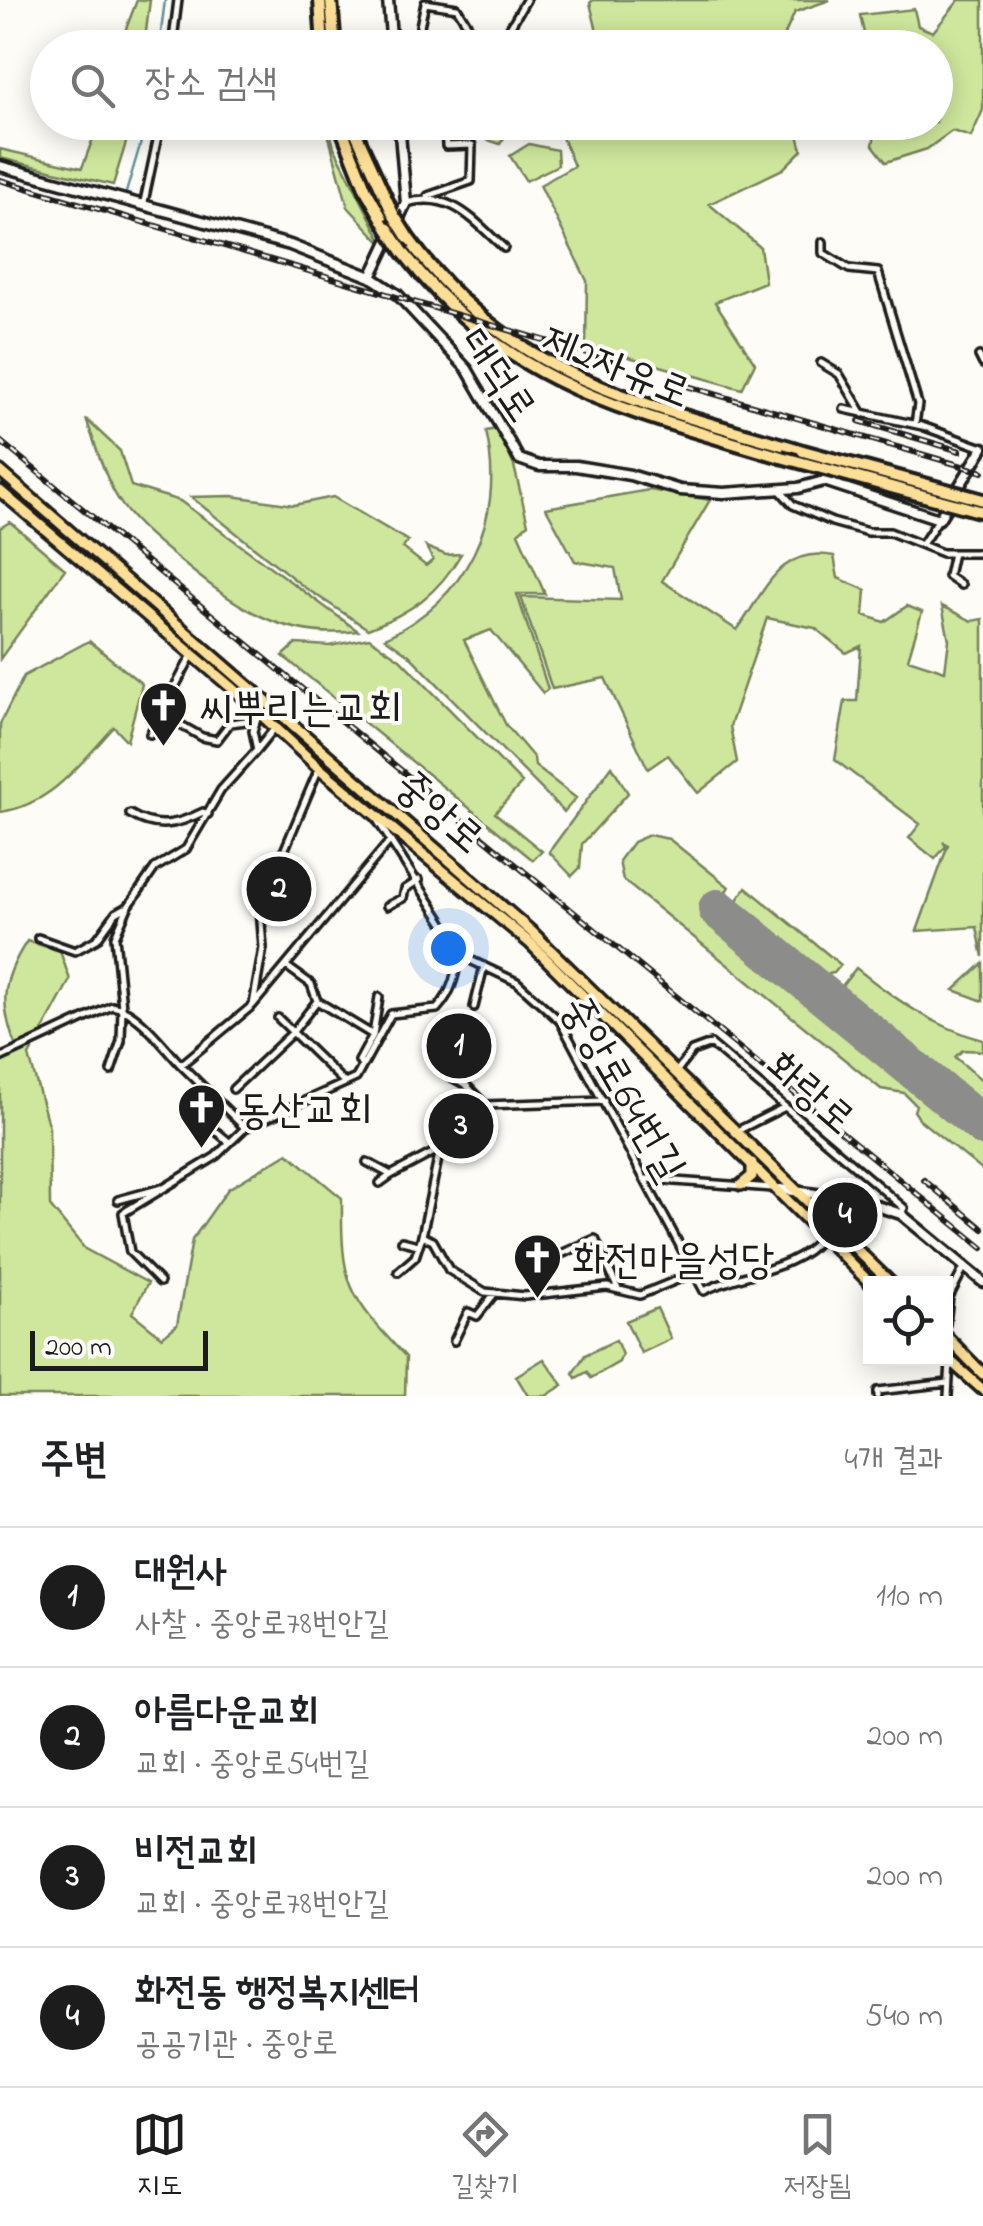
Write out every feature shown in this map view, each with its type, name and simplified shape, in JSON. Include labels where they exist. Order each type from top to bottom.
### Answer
[{"type":"highway","points":[[320,0],[322,30]]},
{"type":"highway","points":[[331,0],[334,30]]},
{"type":"highway","name":"제2자유로","points":[[346,140],[366,190],[388,229],[427,282],[478,330],[552,380],[610,406],[983,512]]},
{"type":"highway","name":"제2자유로","points":[[360,140],[408,238],[478,316],[550,366],[617,395],[983,500]]},
{"type":"main road","name":"중앙로","points":[[0,471],[533,933],[884,1276]]},
{"type":"main road","name":"중앙로","points":[[0,491],[5,500],[192,655],[256,717],[530,943],[864,1276]]},
{"type":"main road","points":[[741,1185],[753,1174],[751,1161]]},
{"type":"main road","points":[[823,1216],[821,1205],[826,1196]]},
{"type":"main road","points":[[953,1343],[983,1374]]},
{"type":"main road","points":[[953,1363],[983,1390]]},
{"type":"street","points":[[174,30],[178,0]]},
{"type":"street","points":[[388,0],[390,30]]},
{"type":"street","points":[[508,30],[526,0]]},
{"type":"street","points":[[422,30],[425,2],[457,8],[471,30]]},
{"type":"street","points":[[142,201],[157,140]]},
{"type":"street","points":[[371,277],[406,203],[401,140]]},
{"type":"street","points":[[406,203],[471,181],[472,144],[446,146],[446,140]]},
{"type":"street","name":"대덕로","points":[[0,166],[142,201],[172,216],[290,245],[371,277],[398,295],[467,369],[519,459],[539,466],[576,466],[630,475],[680,490],[779,489],[824,481],[940,519]]},
{"type":"street","points":[[428,196],[456,204],[504,248]]},
{"type":"street","points":[[823,242],[824,252],[849,269],[878,272],[918,404],[915,424]]},
{"type":"street","points":[[980,356],[983,364]]},
{"type":"street","points":[[822,363],[839,374],[863,414]]},
{"type":"street","points":[[844,409],[915,424],[983,448],[924,542]]},
{"type":"street","points":[[779,489],[793,505],[832,522],[924,542],[942,553],[983,552]]},
{"type":"street","points":[[953,553],[948,576],[961,585]]},
{"type":"street","points":[[150,734],[192,655]]},
{"type":"street","points":[[163,715],[202,737],[216,740],[230,724],[256,717],[257,750]]},
{"type":"street","points":[[111,1071],[121,1041],[115,937],[128,907],[156,868],[186,850],[221,790],[274,728]]},
{"type":"street","points":[[253,1005],[263,948],[260,908],[318,768]]},
{"type":"street","points":[[130,814],[147,824],[175,824],[203,812],[208,814]]},
{"type":"street","name":"중앙로64번길","points":[[374,813],[466,958],[517,982],[560,1022],[704,1291],[764,1273],[807,1252],[822,1236]]},
{"type":"street","points":[[181,1065],[253,1005],[390,841]]},
{"type":"street","points":[[387,906],[402,898],[405,889],[419,880]]},
{"type":"street","points":[[38,938],[76,951],[98,939],[116,913],[128,907]]},
{"type":"street","points":[[160,1282],[130,1252],[123,1214],[215,1157],[245,1128],[356,1078],[396,1010],[436,1009],[444,1001],[457,974],[459,948]]},
{"type":"street","points":[[286,966],[311,984],[317,1001],[373,1035]]},
{"type":"street","points":[[474,1008],[484,966]]},
{"type":"street","points":[[362,1068],[358,1060],[373,1035],[379,997]]},
{"type":"street","points":[[233,1089],[292,1033],[317,1001]]},
{"type":"street","points":[[0,1058],[112,1006],[122,1007],[245,1128]]},
{"type":"street","points":[[278,1018],[344,1082]]},
{"type":"street","name":"화랑로","points":[[676,1072],[692,1052],[711,1044],[904,1208],[902,1214]]},
{"type":"street","points":[[443,1072],[466,1085],[485,1105]]},
{"type":"street","points":[[380,1183],[440,1149],[485,1105],[604,1101]]},
{"type":"street","points":[[737,1132],[785,1106]]},
{"type":"street","points":[[435,1120],[470,1122]]},
{"type":"street","points":[[218,1132],[229,1142]]},
{"type":"street","points":[[398,1272],[415,1256],[422,1236],[440,1149]]},
{"type":"street","points":[[367,1162],[390,1175]]},
{"type":"street","points":[[646,1180],[780,1189]]},
{"type":"street","points":[[118,1200],[165,1188]]},
{"type":"street","name":"화랑로","points":[[780,1189],[876,1204],[902,1214],[983,1282]]},
{"type":"street","points":[[422,1236],[433,1241],[449,1270],[465,1284],[495,1294],[525,1296],[544,1291],[552,1294],[618,1289],[643,1294],[694,1274]]},
{"type":"street","points":[[550,1259],[595,1239],[618,1289]]},
{"type":"street","points":[[402,1242],[418,1246]]},
{"type":"street","points":[[953,1286],[964,1266]]},
{"type":"street","points":[[454,1341],[468,1312],[476,1316],[495,1294]]},
{"type":"street","points":[[948,1366],[948,1396]]},
{"type":"street","points":[[878,1396],[878,1390],[948,1383]]},
{"type":"green space","points":[[137,0],[150,0],[146,30],[126,30]]},
{"type":"green space","points":[[830,0],[795,12],[787,30],[597,30],[590,3]]},
{"type":"green space","points":[[959,0],[983,0],[983,110],[971,137],[953,131],[953,30],[935,30]]},
{"type":"green space","points":[[914,9],[918,26],[928,30],[863,30],[860,15]]},
{"type":"green space","points":[[92,140],[127,140],[113,185],[0,158],[0,149],[82,168]]},
{"type":"green space","points":[[330,140],[385,247],[348,207]]},
{"type":"green space","points":[[563,140],[799,140],[802,150],[783,169],[709,204],[760,247],[765,282],[715,302],[755,363],[742,389],[586,345],[587,281],[540,185],[574,166]]},
{"type":"green space","points":[[874,140],[940,140],[927,149],[886,162],[873,145]]},
{"type":"green space","points":[[529,144],[557,150],[558,165],[526,181],[510,156]]},
{"type":"green space","points":[[86,419],[120,451],[131,486],[180,501],[358,631],[331,633],[283,625],[239,605],[198,576],[143,528],[120,502]]},
{"type":"green space","points":[[497,429],[514,466],[528,524],[518,533],[545,594],[517,594],[548,689],[543,693],[491,630],[464,640],[506,725],[534,758],[535,766],[576,798],[564,812],[409,655],[385,638],[414,622],[438,602],[474,553],[490,495],[486,431]]},
{"type":"green space","points":[[649,490],[710,500],[662,581],[737,630],[775,575],[799,558],[815,555],[834,556],[838,578],[866,590],[864,615],[884,622],[907,606],[922,612],[908,659],[945,671],[949,640],[942,606],[972,621],[983,619],[983,957],[977,927],[917,931],[948,845],[943,842],[946,846],[935,859],[909,838],[920,824],[835,760],[845,701],[857,701],[861,646],[846,653],[815,628],[767,618],[730,726],[737,762],[698,793],[668,755],[648,769],[605,678],[552,689],[521,597],[621,600],[615,568],[575,561],[546,508]]},
{"type":"green space","points":[[232,496],[294,505],[333,497],[408,541],[403,548],[426,566],[433,560],[426,547],[446,555],[461,554],[443,580],[422,600],[368,629],[304,587],[191,497]]},
{"type":"green space","points":[[10,522],[65,569],[0,659],[0,528]]},
{"type":"green space","points":[[369,638],[400,659],[522,783],[495,813],[542,851],[533,860],[283,656],[296,644],[330,646]]},
{"type":"green space","points":[[89,641],[142,684],[127,741],[114,727],[50,792],[0,812],[0,724],[24,676]]},
{"type":"green space","points":[[612,766],[628,793],[582,844],[580,868],[572,876],[549,852]]},
{"type":"green space","points":[[649,835],[669,839],[729,887],[710,913],[983,1135],[983,1171],[921,1121],[914,1111],[916,1105],[904,1093],[881,1089],[623,880],[619,861],[633,842]]},
{"type":"green space","points":[[746,887],[841,965],[834,973],[815,976],[740,914],[737,900]]},
{"type":"green space","points":[[27,941],[60,951],[70,980],[29,1056],[49,1128],[50,1206],[85,1249],[148,1283],[132,1313],[162,1337],[177,1325],[192,1240],[228,1189],[288,1153],[342,1198],[346,1270],[371,1318],[406,1357],[405,1396],[0,1396],[0,1052],[17,1050],[6,1007],[7,982]]},
{"type":"green space","points":[[983,963],[983,1001],[954,990]]},
{"type":"green space","points":[[856,968],[916,1011],[983,1040],[983,1051],[963,1050],[955,1057],[983,1081],[983,1113],[846,1001],[842,986]]},
{"type":"green space","points":[[657,1308],[671,1339],[641,1353],[626,1321]]},
{"type":"green space","points":[[616,1340],[622,1355],[619,1362],[591,1378],[587,1372],[576,1378],[573,1373],[585,1355]]},
{"type":"green space","points":[[544,1359],[563,1385],[546,1396],[528,1396],[516,1376]]},
{"type":"waterway","points":[[161,30],[165,0]]},
{"type":"waterway","points":[[125,196],[142,140]]},
{"type":"runway","points":[[718,909],[983,1126]]},
{"type":"railway","points":[[0,180],[621,363]]},
{"type":"railway","points":[[687,386],[983,472]]},
{"type":"railway","points":[[859,421],[960,451]]},
{"type":"railway","points":[[0,441],[983,1248]]},
{"type":"railway","points":[[924,1180],[983,1229]]},
{"type":"place","name":"씨뿌리는교회","points":[[164,748]]},
{"type":"place","name":"아름다운교회","points":[[279,889]]},
{"type":"place","name":"대원사","points":[[459,1046]]},
{"type":"place","name":"비전교회","points":[[461,1126]]},
{"type":"place","name":"동산교회","points":[[202,1150]]},
{"type":"place","name":"화전동 행정복지센터","points":[[845,1215]]},
{"type":"place","name":"화전마을성당","points":[[537,1300]]}]
